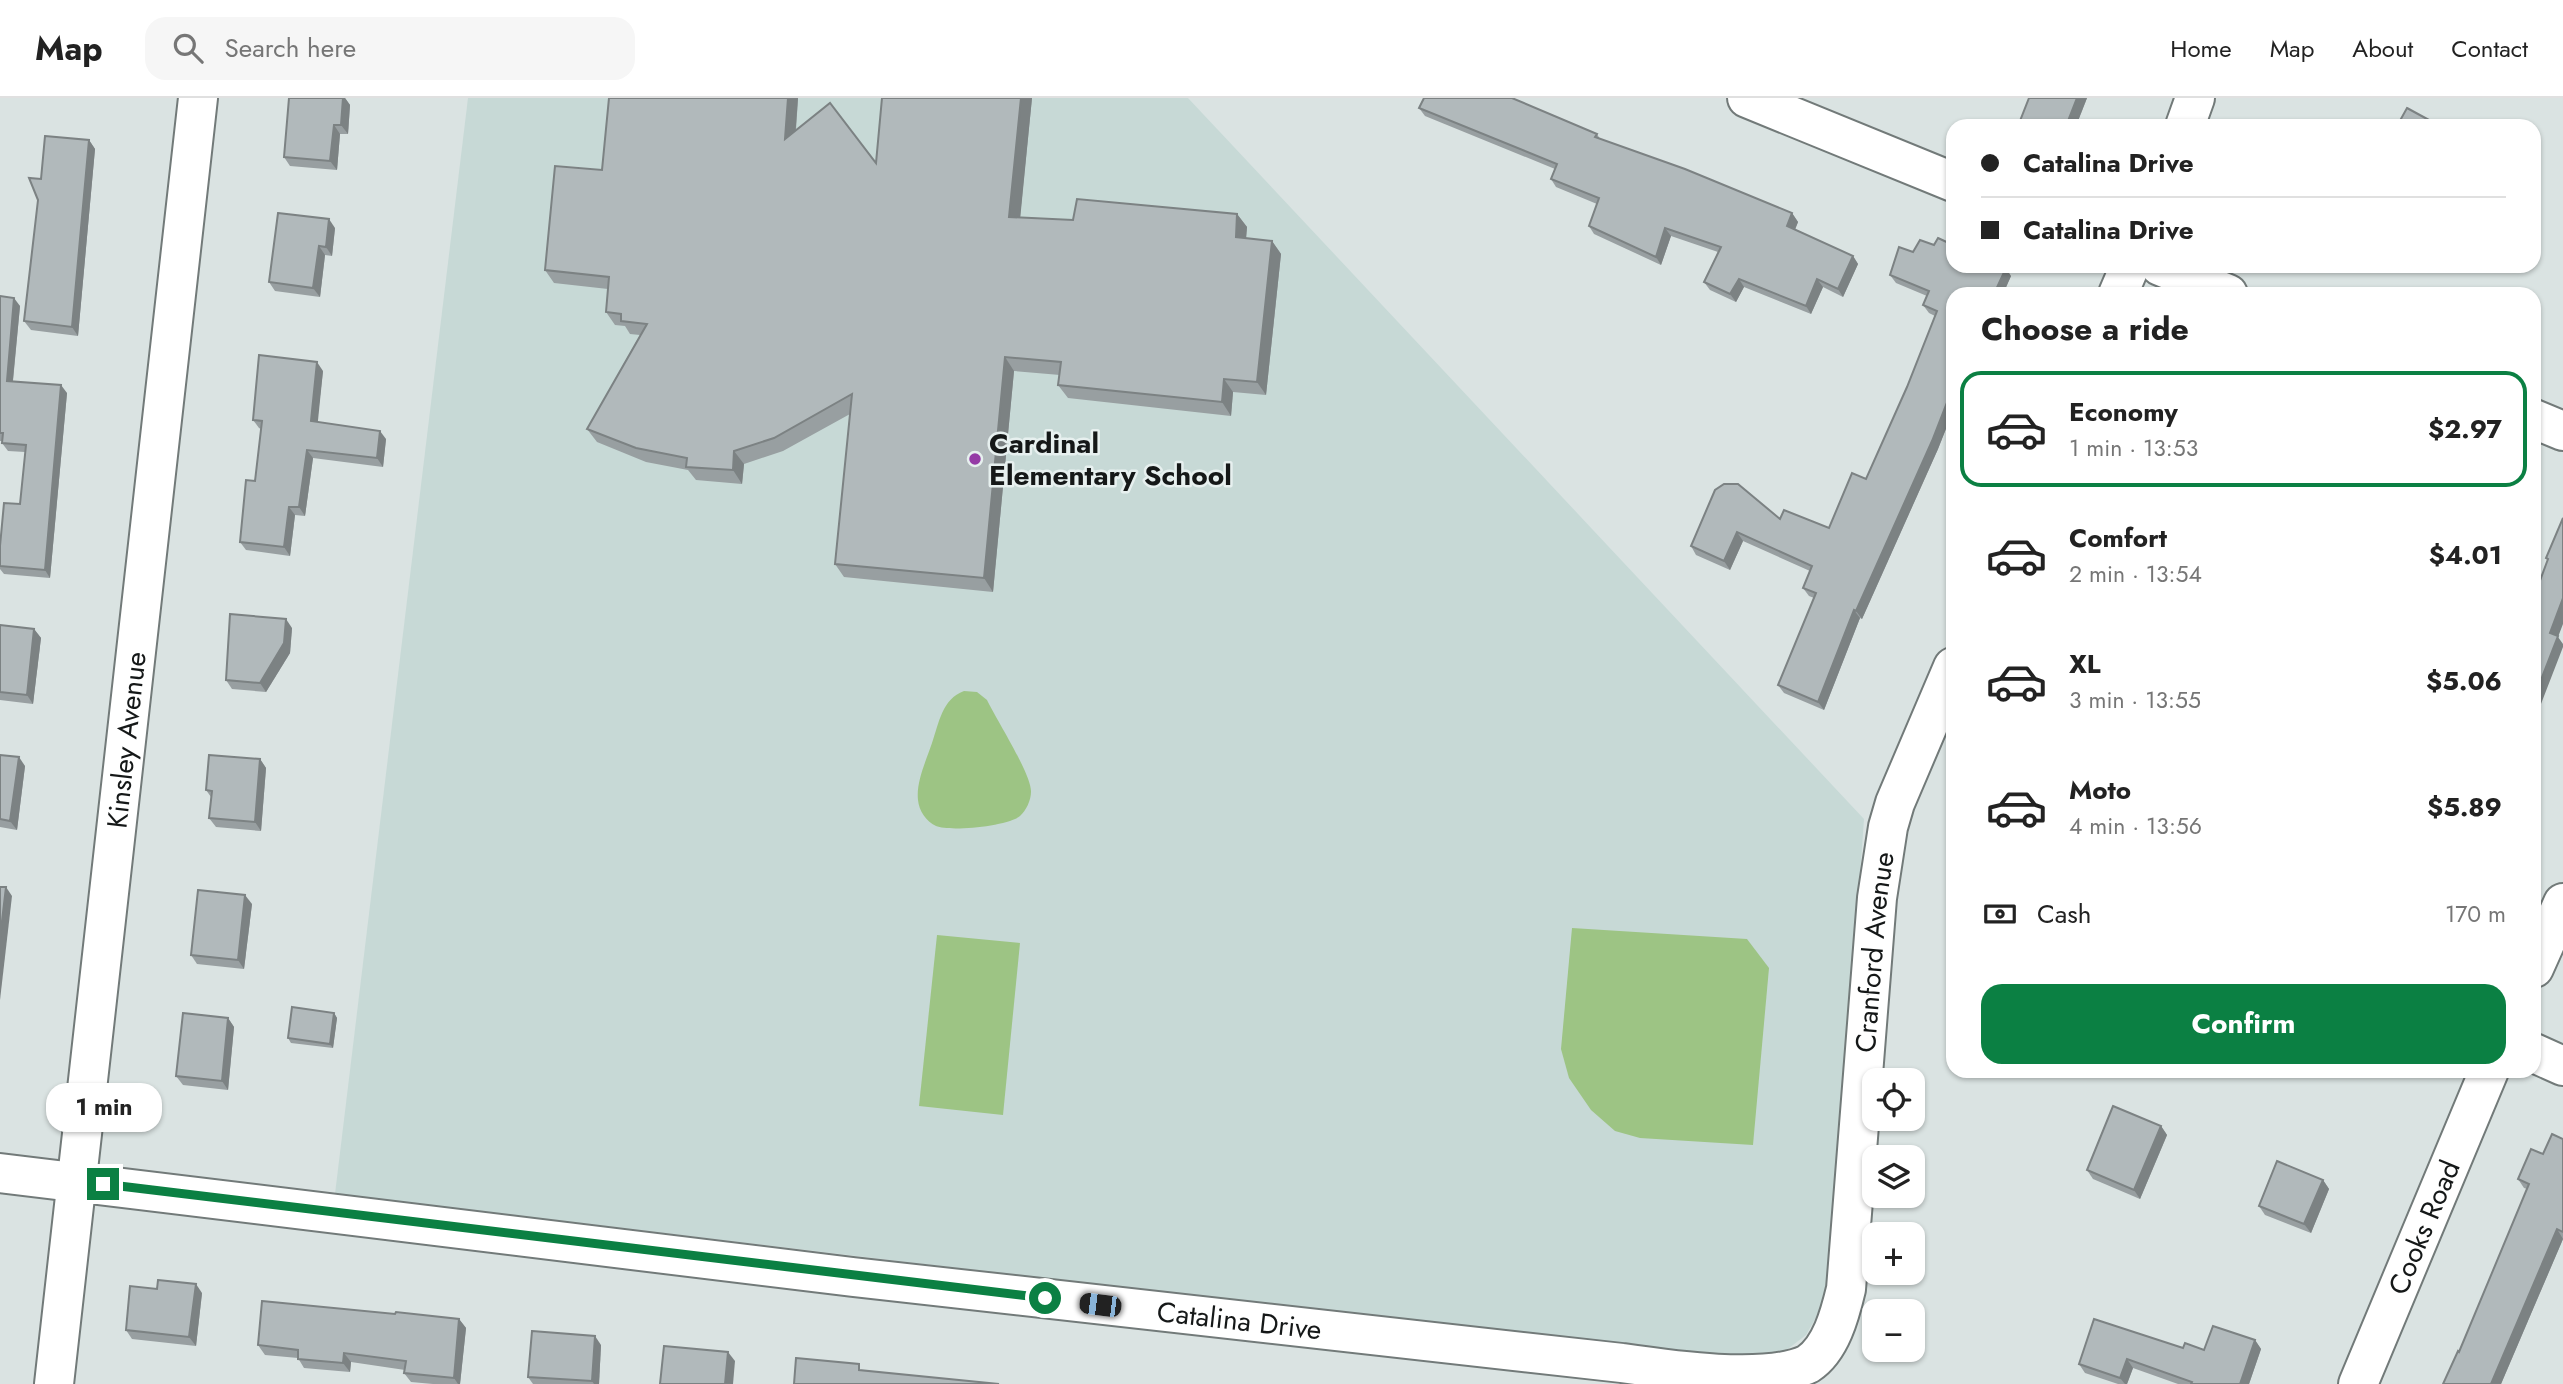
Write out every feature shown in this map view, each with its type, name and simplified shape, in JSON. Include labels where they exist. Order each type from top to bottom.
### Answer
[{"type":"street","name":"Kinsley Avenue","points":[[54,1384],[198,98]]},
{"type":"street","points":[[1747,98],[1946,179]]},
{"type":"street","points":[[2188,119],[2196,98]]},
{"type":"street","points":[[2177,273],[2211,287]]},
{"type":"street","points":[[2541,422],[2563,431]]},
{"type":"street","name":"Cranford Avenue","points":[[1808,1364],[1828,1341],[1840,1315],[1846,1289],[1877,898],[1888,827],[1910,765],[1946,683]]},
{"type":"street","points":[[2541,952],[2563,903]]},
{"type":"street","points":[[2541,1056],[2563,1066]]},
{"type":"street","name":"Cooks Road","points":[[2358,1384],[2486,1078]]},
{"type":"street","name":"Catalina Drive","points":[[0,1173],[1620,1374],[1759,1377],[1786,1373],[1808,1364]]},
{"type":"shaded area","name":"Cardinal Elementary School","points":[[468,98],[1188,98],[1864,819],[1832,1273],[1823,1305],[1806,1335],[1780,1355],[1739,1361],[335,1194]]},
{"type":"green space","points":[[964,691],[977,692],[987,700],[1026,773],[1031,795],[1024,811],[1014,820],[979,827],[943,828],[932,824],[921,812],[918,786],[942,712],[951,700]]},
{"type":"green space","points":[[1572,928],[1747,939],[1769,968],[1753,1145],[1640,1138],[1615,1131],[1591,1110],[1569,1078],[1561,1049]]},
{"type":"green space","points":[[937,935],[1020,943],[1003,1115],[919,1106]]},
{"type":"building","points":[[289,98],[343,98],[341,125],[334,125],[330,161],[284,157]]},
{"type":"building","points":[[609,98],[788,98],[785,139],[830,103],[876,163],[882,98],[1021,98],[1009,217],[1073,220],[1077,199],[1237,214],[1236,237],[1272,241],[1257,382],[1224,379],[1222,402],[1058,385],[1061,362],[1005,357],[984,578],[835,564],[852,394],[774,438],[734,451],[733,470],[686,467],[687,458],[636,448],[587,429],[647,324],[621,321],[621,314],[606,312],[609,277],[545,270],[555,166],[602,170]]},
{"type":"building","points":[[1424,98],[1512,98],[1597,134],[1595,137],[1685,169],[1792,213],[1787,226],[1853,256],[1838,289],[1817,279],[1806,306],[1739,279],[1730,294],[1704,282],[1721,247],[1665,228],[1656,257],[1589,226],[1599,198],[1551,179],[1557,164],[1419,108]]},
{"type":"building","points":[[2029,98],[2077,98],[2069,119],[2021,119]]},
{"type":"building","points":[[2407,108],[2427,119],[2401,119]]},
{"type":"building","points":[[45,136],[89,140],[72,327],[24,321],[38,200],[29,178],[41,179]]},
{"type":"building","points":[[278,213],[329,219],[326,247],[319,246],[313,288],[269,282]]},
{"type":"building","points":[[1938,238],[1946,242],[1946,273],[2004,273],[1997,287],[1946,287],[1946,405],[1856,611],[1854,610],[1818,702],[1778,685],[1816,593],[1803,588],[1812,566],[1737,532],[1724,561],[1691,546],[1715,490],[1724,484],[1738,484],[1780,519],[1784,510],[1829,528],[1852,473],[1866,479],[1937,311],[1923,305],[1929,291],[1890,275],[1899,247],[1913,252],[1920,240],[1934,245]]},
{"type":"building","points":[[0,296],[14,298],[7,381],[61,385],[45,570],[0,566],[4,503],[20,504],[26,445],[2,443],[3,433],[0,433]]},
{"type":"building","points":[[259,355],[317,362],[311,421],[380,431],[377,458],[307,450],[299,507],[289,507],[284,547],[240,542],[246,480],[255,481],[262,421],[253,420]]},
{"type":"building","points":[[2563,518],[2563,598],[2550,633],[2558,636],[2541,680],[2541,578],[2548,559],[2546,558]]},
{"type":"building","points":[[230,614],[286,619],[284,643],[260,683],[226,680]]},
{"type":"building","points":[[0,625],[34,629],[27,695],[0,692]]},
{"type":"building","points":[[0,755],[19,757],[10,821],[0,819]]},
{"type":"building","points":[[209,755],[260,759],[255,822],[209,818],[212,791],[206,790]]},
{"type":"building","points":[[0,887],[6,887],[0,938]]},
{"type":"building","points":[[198,890],[245,895],[238,960],[191,955]]},
{"type":"building","points":[[292,1007],[334,1013],[330,1044],[288,1038]]},
{"type":"building","points":[[183,1013],[228,1018],[222,1081],[176,1076]]},
{"type":"building","points":[[2113,1106],[2161,1126],[2134,1190],[2087,1170]]},
{"type":"building","points":[[2552,1134],[2563,1139],[2563,1232],[2557,1229],[2491,1384],[2443,1384],[2529,1184],[2518,1179],[2531,1149],[2543,1154]]},
{"type":"building","points":[[2277,1161],[2323,1180],[2304,1224],[2259,1206]]},
{"type":"building","points":[[158,1280],[196,1284],[189,1337],[126,1330],[130,1286],[157,1289]]},
{"type":"building","points":[[262,1301],[459,1319],[454,1378],[404,1373],[406,1361],[344,1353],[343,1363],[298,1359],[298,1350],[258,1345]]},
{"type":"building","points":[[2094,1319],[2183,1348],[2185,1343],[2204,1350],[2213,1326],[2255,1340],[2240,1384],[2191,1384],[2192,1382],[2127,1359],[2120,1378],[2079,1364]]},
{"type":"building","points":[[532,1331],[595,1336],[592,1381],[528,1377]]},
{"type":"building","points":[[664,1346],[728,1352],[725,1384],[660,1384]]},
{"type":"building","points":[[796,1358],[859,1364],[859,1370],[999,1384],[794,1384]]},
{"type":"place","name":"Cardinal Elementary School","points":[[975,459]]},
{"type":"route","points":[[103,1184],[1045,1298]]}]
